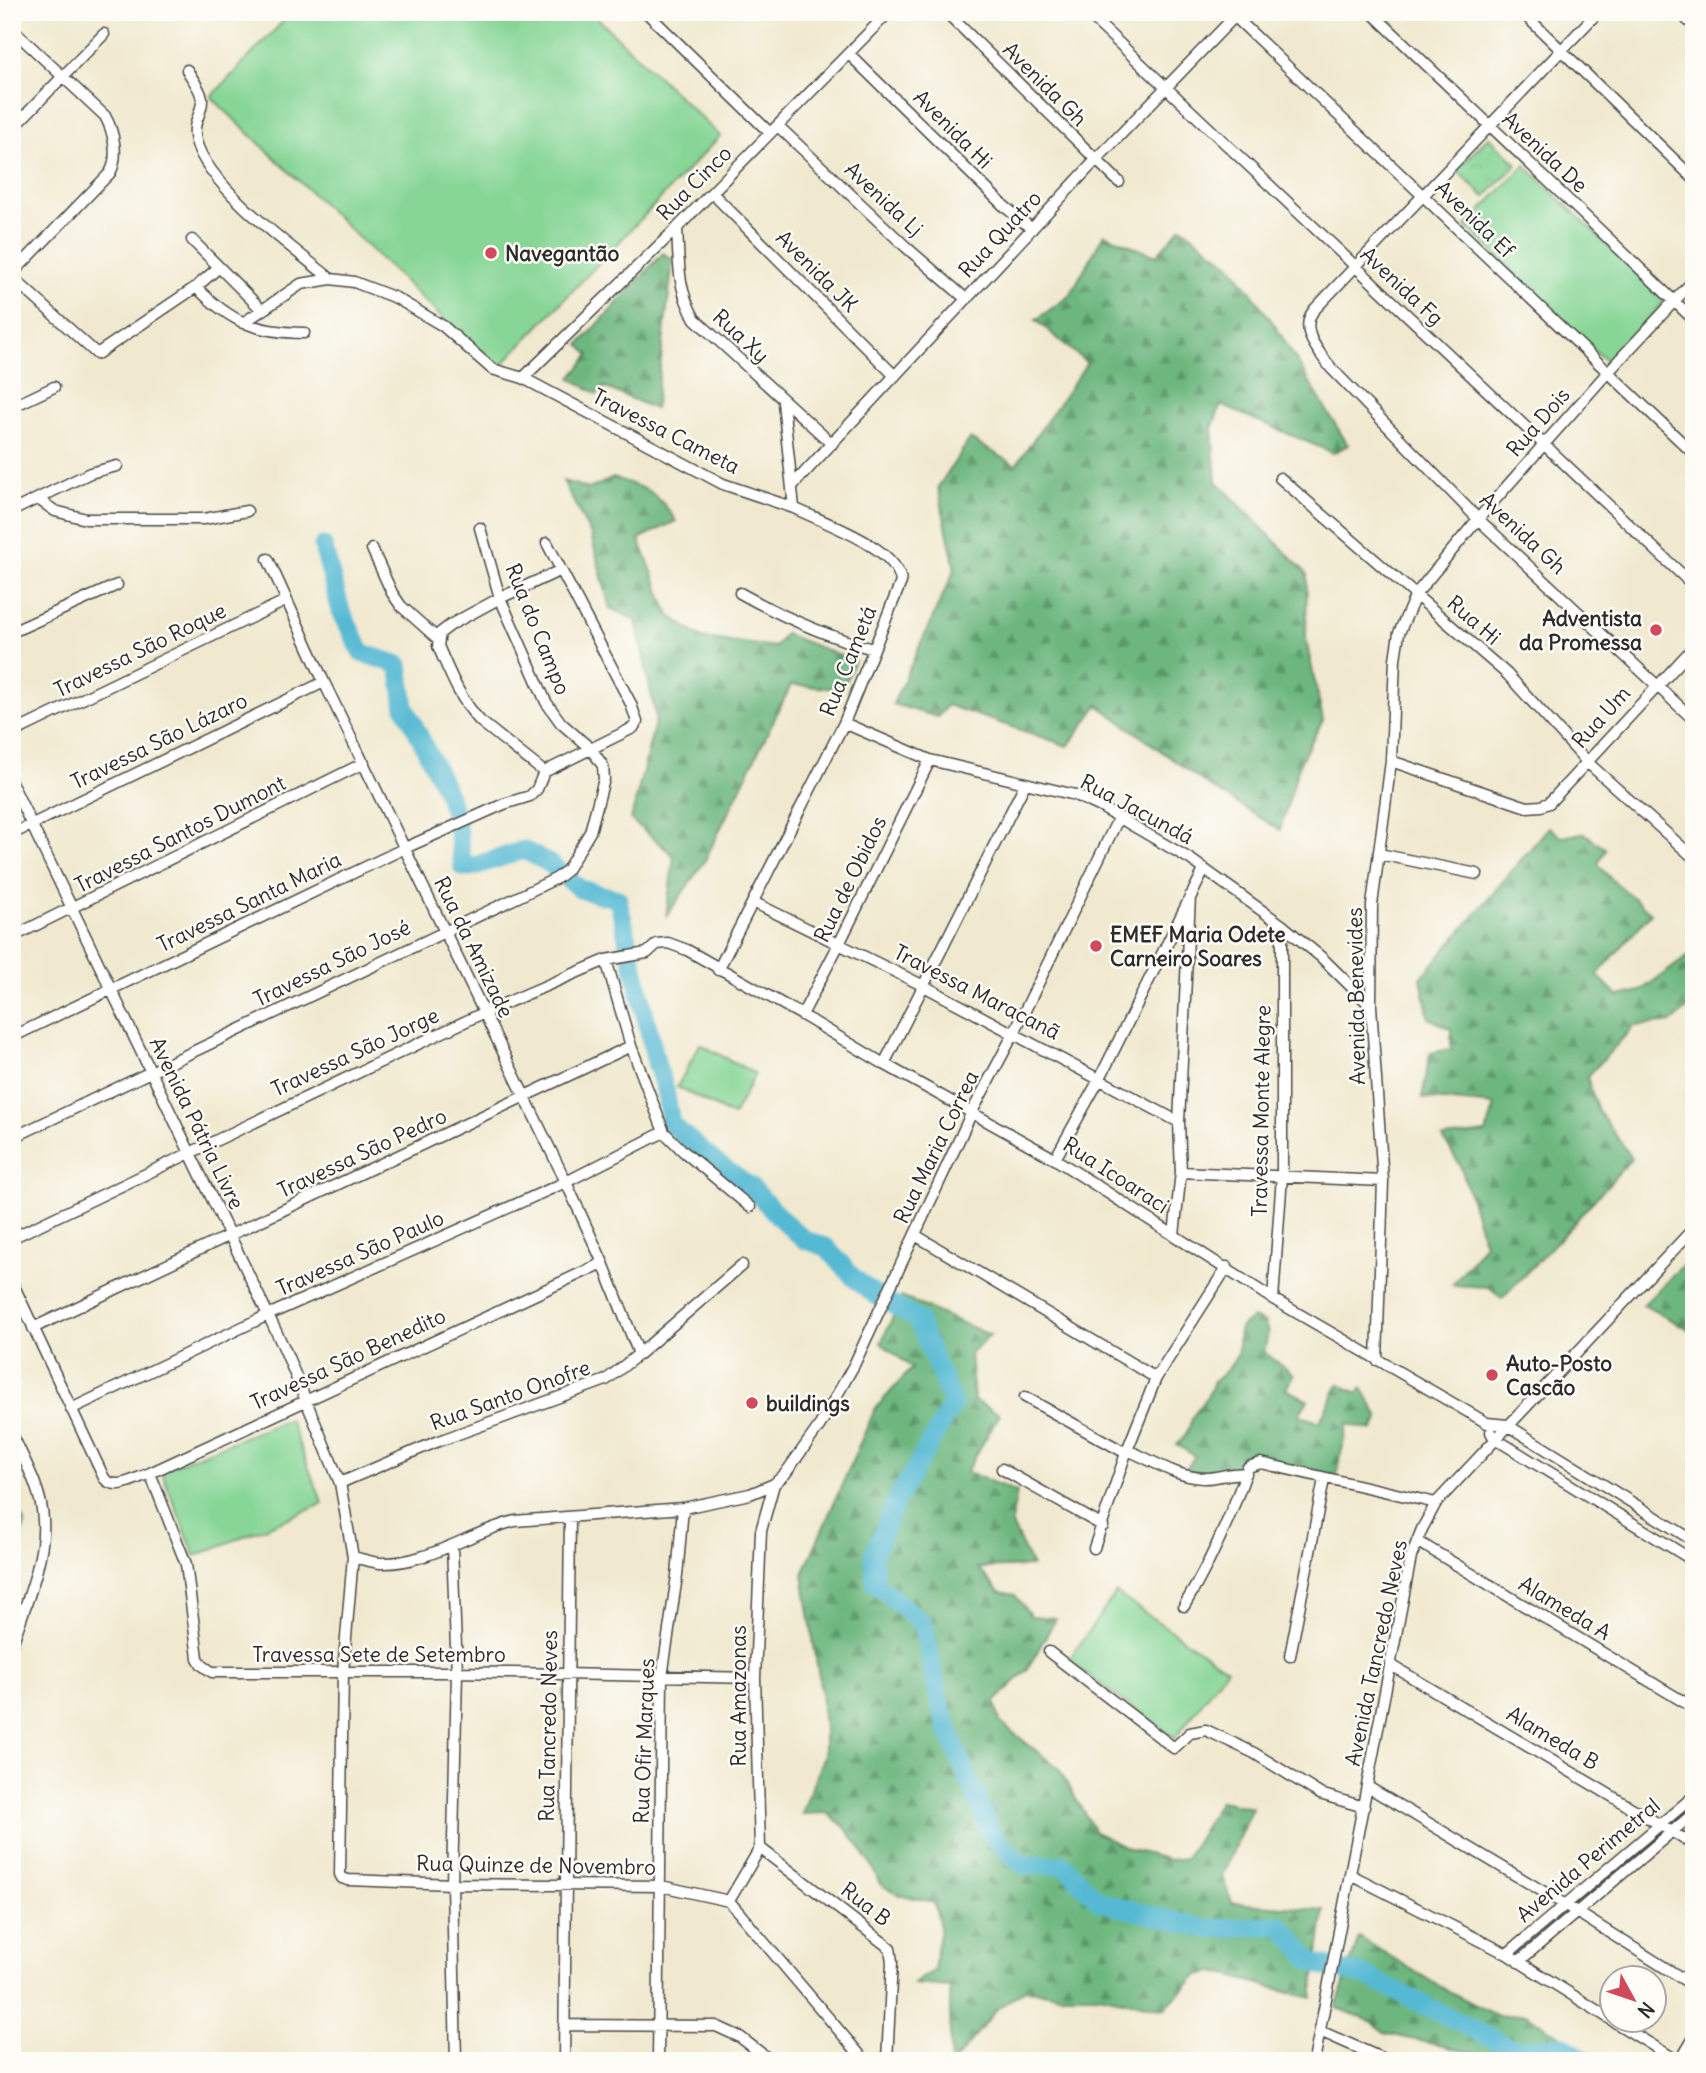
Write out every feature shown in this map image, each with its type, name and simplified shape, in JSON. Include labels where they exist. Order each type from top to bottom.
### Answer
[{"type":"street","name":"Avenida Lj","points":[[646,12],[774,130],[966,299]]},
{"type":"street","name":"Rua Cinco","points":[[523,378],[712,193],[889,12]]},
{"type":"street","name":"Avenida Gh","points":[[946,12],[1119,182]]},
{"type":"street","name":"Avenida Fg","points":[[1086,12],[1694,586]]},
{"type":"street","name":"Avenida De","points":[[1371,12],[1694,320]]},
{"type":"street","points":[[1522,12],[1694,179]]},
{"type":"street","points":[[1356,269],[1598,12]]},
{"type":"street","points":[[1679,12],[1694,26]]},
{"type":"street","name":"Rua Quatro","points":[[793,485],[1235,14]]},
{"type":"street","name":"Avenida Ef","points":[[1235,14],[1694,454]]},
{"type":"street","points":[[12,29],[105,116],[111,126],[115,163],[110,173],[12,276],[97,354],[102,354],[196,287],[218,268]]},
{"type":"street","points":[[12,129],[104,34]]},
{"type":"street","name":"Avenida Hi","points":[[849,54],[1003,206],[1032,229]]},
{"type":"street","points":[[187,70],[200,91],[202,101],[194,124],[196,142],[209,168],[270,229],[331,279]]},
{"type":"street","name":"Avenida JK","points":[[712,193],[895,376]]},
{"type":"street","name":"Rua Xy","points":[[677,228],[680,285],[684,301],[695,319],[832,444]]},
{"type":"street","points":[[192,240],[261,309]]},
{"type":"street","name":"Avenida Gh","points":[[1356,269],[1309,318],[1312,342],[1331,368],[1478,519],[1694,720]]},
{"type":"street","points":[[243,323],[301,284],[331,279]]},
{"type":"street","name":"Travessa Cameta","points":[[331,279],[365,285],[396,298],[443,326],[492,369],[523,378],[723,484],[794,508]]},
{"type":"street","name":"Rua Dois","points":[[1416,594],[1543,443],[1694,280]]},
{"type":"street","points":[[196,287],[209,301],[243,323],[278,332],[304,333]]},
{"type":"street","points":[[12,407],[54,387]]},
{"type":"street","points":[[783,402],[794,508]]},
{"type":"street","points":[[12,511],[90,473],[117,466]]},
{"type":"street","name":"Rua Hi","points":[[1280,478],[1507,674],[1587,762],[1694,858]]},
{"type":"street","points":[[38,499],[54,511],[86,519],[204,519],[247,511]]},
{"type":"street","name":"Rua Cametá","points":[[718,970],[844,723],[901,582],[900,573],[887,556],[873,546],[794,508]]},
{"type":"street","name":"Rua do Campo","points":[[480,528],[500,598],[550,709],[561,723],[592,750],[603,766]]},
{"type":"street","points":[[547,543],[631,704],[637,722],[633,728],[544,772],[471,711],[457,692],[438,646],[438,639],[443,630],[453,624],[500,598],[561,570]]},
{"type":"street","points":[[372,549],[392,593],[401,606],[438,639]]},
{"type":"street","name":"Rua da Amizade","points":[[268,559],[285,601],[566,1182],[603,1263],[639,1354]]},
{"type":"street","points":[[12,632],[117,585]]},
{"type":"street","points":[[740,593],[832,638],[873,649]]},
{"type":"street","name":"Avenida Benevides","points":[[1377,1360],[1383,1181],[1371,1006],[1372,905],[1391,761],[1395,659],[1399,633],[1416,594]]},
{"type":"street","name":"Travessa São Roque","points":[[12,733],[285,601]]},
{"type":"street","name":"Rua Um","points":[[1391,761],[1527,807],[1549,803],[1694,647]]},
{"type":"street","name":"Travessa São Lázaro","points":[[12,834],[324,682]]},
{"type":"street","name":"Rua Jacundá","points":[[844,723],[930,760],[1075,795],[1119,817],[1205,870],[1282,925],[1321,957],[1371,1006]]},
{"type":"street","name":"Rua de Obidos","points":[[802,1015],[930,760]]},
{"type":"street","name":"Travessa Santos Dumont","points":[[12,937],[364,763]]},
{"type":"street","name":"Travessa São José","points":[[12,1138],[557,878],[567,870],[590,832],[604,779],[603,766]]},
{"type":"street","name":"Travessa Santa Maria","points":[[12,1037],[405,848],[504,804],[530,796],[537,789],[544,772]]},
{"type":"street","name":"Avenida Pátria Livre","points":[[12,784],[231,1236],[306,1400],[340,1483],[353,1557],[343,1672],[342,1878]]},
{"type":"street","points":[[884,1065],[1025,784]]},
{"type":"street","name":"Rua Maria Correa","points":[[774,1485],[796,1461],[820,1425],[854,1365],[972,1112],[1014,1033],[1119,817]]},
{"type":"street","points":[[1379,854],[1477,874]]},
{"type":"street","points":[[1055,1158],[1100,1078],[1189,896],[1205,870]]},
{"type":"street","points":[[1174,1235],[1181,1171],[1180,1122],[1189,896]]},
{"type":"street","name":"Travessa Maracanã","points":[[753,902],[924,986],[1180,1122]]},
{"type":"street","name":"Travessa Monte Alegre","points":[[1273,1299],[1282,1176],[1282,925]]},
{"type":"street","name":"Travessa São Jorge","points":[[12,1238],[485,1012],[606,960],[647,953],[657,944],[668,943],[687,950],[718,970]]},
{"type":"street","points":[[606,960],[631,1046],[664,1132],[683,1152],[750,1207]]},
{"type":"street","name":"Rua Icoaraci","points":[[718,970],[1055,1158],[1273,1299],[1377,1360],[1487,1423],[1507,1425]]},
{"type":"street","name":"Travessa São Pedro","points":[[33,1328],[631,1046]]},
{"type":"street","name":"Travessa São Paulo","points":[[71,1409],[268,1315],[566,1182],[664,1132]]},
{"type":"street","points":[[1181,1171],[1383,1181]]},
{"type":"street","name":"Avenida Tancredo Neves","points":[[1314,2061],[1417,1541],[1436,1503],[1494,1438],[1694,1228]]},
{"type":"street","points":[[915,1235],[1156,1378]]},
{"type":"street","name":"Travessa São Benedito","points":[[71,1409],[108,1483],[116,1485],[150,1473],[603,1263]]},
{"type":"street","name":"Rua Santo Onofre","points":[[340,1483],[436,1442],[606,1380],[742,1265]]},
{"type":"street","points":[[1094,1548],[1126,1451],[1156,1378],[1227,1267]]},
{"type":"street","points":[[12,1282],[71,1409]]},
{"type":"street","points":[[1026,1397],[1177,1475],[1220,1478],[1237,1472],[1246,1474]]},
{"type":"street","points":[[1487,1423],[1494,1438],[1694,1561]]},
{"type":"street","points":[[1507,1425],[1694,1541]]},
{"type":"street","points":[[12,1434],[38,1495],[44,1520],[39,1558],[12,1645]]},
{"type":"street","points":[[1184,1606],[1206,1570],[1243,1486],[1248,1467],[1261,1463],[1436,1503]]},
{"type":"street","points":[[1002,1469],[1103,1526]]},
{"type":"street","name":"Travessa Sete de Setembro","points":[[150,1473],[186,1564],[198,1658],[202,1665],[212,1672],[457,1672],[755,1678]]},
{"type":"street","points":[[1290,1656],[1324,1479]]},
{"type":"street","points":[[353,1557],[378,1563],[409,1560],[505,1524],[683,1508],[750,1494],[774,1485]]},
{"type":"street","name":"Rua Amazonas","points":[[760,1848],[755,1678],[761,1531],[774,1485]]},
{"type":"street","name":"Rua Ofir Marques","points":[[658,2061],[663,1677],[683,1508]]},
{"type":"street","name":"Rua Tancredo Neves","points":[[564,2061],[570,1517]]},
{"type":"street","points":[[1674,1548],[1682,1534]]},
{"type":"street","name":"Alameda A","points":[[1417,1541],[1694,1709]]},
{"type":"street","points":[[452,1546],[457,1672],[452,1884],[456,2061]]},
{"type":"street","points":[[1049,1652],[1174,1748],[1190,1733],[1206,1730],[1254,1753],[1320,1794],[1364,1807]]},
{"type":"street","name":"Alameda B","points":[[1391,1665],[1694,1845]]},
{"type":"street","points":[[1368,1787],[1564,1904],[1694,1986]]},
{"type":"street","name":"Avenida Perimetral","points":[[1507,1954],[1694,1796]]},
{"type":"street","name":"Avenida Perimetral","points":[[1518,1962],[1694,1813]]},
{"type":"street","points":[[760,1848],[729,1901],[864,2061]]},
{"type":"street","name":"Rua B","points":[[760,1848],[890,1948],[892,1962],[887,2061]]},
{"type":"street","points":[[1351,1875],[1507,1954],[1598,2011]]},
{"type":"street","name":"Rua Quinze de Novembro","points":[[342,1878],[452,1884],[661,1886],[729,1901]]},
{"type":"street","points":[[564,2025],[716,2026],[740,2037],[771,2061]]},
{"type":"street","points":[[1320,2031],[1388,2061]]},
{"type":"street","points":[[1637,2035],[1679,2061],[1694,2038]]},
{"type":"green space","name":"Navegantão","points":[[292,12],[591,12],[720,136],[497,370],[211,97]]},
{"type":"green space","points":[[1489,137],[1517,164],[1485,197],[1456,170]]},
{"type":"green space","points":[[1525,165],[1665,301],[1607,362],[1466,226]]},
{"type":"green space","points":[[1181,227],[1231,265],[1276,327],[1348,445],[1333,453],[1221,405],[1212,428],[1216,481],[1307,574],[1306,640],[1323,720],[1300,762],[1280,830],[1209,786],[1098,705],[1068,746],[947,705],[938,717],[893,704],[955,569],[938,487],[970,439],[1016,465],[1087,363],[1036,320],[1070,295],[1104,234],[1156,256]]},
{"type":"green space","points":[[663,253],[673,260],[655,409],[604,387],[597,394],[571,378],[590,355],[579,345]]},
{"type":"green space","points":[[613,478],[656,496],[676,521],[639,539],[669,615],[702,638],[775,647],[785,634],[855,661],[842,689],[791,685],[704,862],[666,917],[674,856],[631,820],[656,718],[636,620],[610,608],[591,535],[563,481],[589,489]]},
{"type":"green space","points":[[1549,827],[1561,837],[1584,833],[1606,849],[1598,864],[1651,913],[1597,975],[1618,996],[1640,991],[1694,952],[1694,1003],[1672,1022],[1634,1026],[1587,1077],[1598,1111],[1632,1158],[1502,1298],[1489,1287],[1452,1285],[1485,1244],[1461,1167],[1443,1138],[1486,1133],[1495,1105],[1422,1098],[1430,1053],[1451,1049],[1451,1029],[1429,1018],[1421,978]]},
{"type":"green space","points":[[700,1044],[755,1074],[733,1116],[677,1087]]},
{"type":"green space","points":[[1694,1254],[1694,1332],[1643,1305]]},
{"type":"green space","points":[[902,1297],[990,1335],[970,1354],[974,1401],[1000,1414],[966,1472],[1017,1492],[1011,1523],[1032,1566],[978,1568],[999,1592],[1015,1595],[1031,1616],[1056,1618],[1027,1670],[995,1702],[1000,1722],[1059,1769],[1095,1832],[1128,1849],[1170,1860],[1186,1858],[1220,1801],[1252,1808],[1222,1876],[1232,1903],[1324,1910],[1312,1998],[1215,1972],[1198,1975],[1164,2009],[1099,1995],[1059,1995],[1025,1989],[996,2010],[955,2061],[950,2061],[950,1987],[914,1984],[934,1970],[940,1927],[934,1902],[899,1895],[880,1884],[871,1864],[845,1827],[827,1813],[802,1814],[824,1755],[821,1691],[803,1574],[875,1409],[912,1368],[881,1343]]},
{"type":"green space","points":[[1253,1318],[1265,1323],[1268,1333],[1264,1352],[1294,1375],[1286,1389],[1308,1400],[1299,1415],[1319,1422],[1339,1384],[1357,1393],[1362,1388],[1379,1417],[1373,1430],[1347,1424],[1337,1476],[1257,1459],[1224,1473],[1185,1471],[1195,1456],[1177,1445],[1214,1381],[1235,1359],[1240,1328]]},
{"type":"green space","points":[[289,1419],[323,1504],[195,1556],[161,1470]]},
{"type":"green space","points":[[1116,1593],[1227,1669],[1175,1738],[1068,1661]]},
{"type":"green space","points":[[1359,1937],[1439,1986],[1497,2016],[1526,2014],[1600,2061],[1511,2061],[1384,2033],[1373,2022],[1336,2008]]},
{"type":"water","points":[[12,1497],[25,1524],[12,1566]]},
{"type":"waterway","points":[[323,546],[341,611],[362,653],[399,665],[405,707],[445,788],[456,818],[463,867],[471,867],[524,850],[550,864],[580,889],[618,899],[657,1066],[665,1089],[671,1124],[715,1162],[751,1187],[805,1240],[826,1247],[854,1278],[874,1294],[917,1319],[953,1404],[895,1503],[873,1555],[875,1583],[923,1624],[942,1713],[993,1837],[1023,1865],[1064,1865],[1100,1902],[1206,1929],[1280,1925],[1313,1963],[1366,1976],[1515,2050],[1564,2045],[1585,2061]]},
{"type":"place","name":"Navegantão","points":[[491,253]]},
{"type":"place","name":"Adventista da Promessa","points":[[1656,630]]},
{"type":"place","name":"EMEF Maria Odete Carneiro Soares","points":[[1096,946]]},
{"type":"place","name":"Auto-Posto Cascão","points":[[1492,1375]]},
{"type":"place","name":"buildings","points":[[752,1403]]}]
